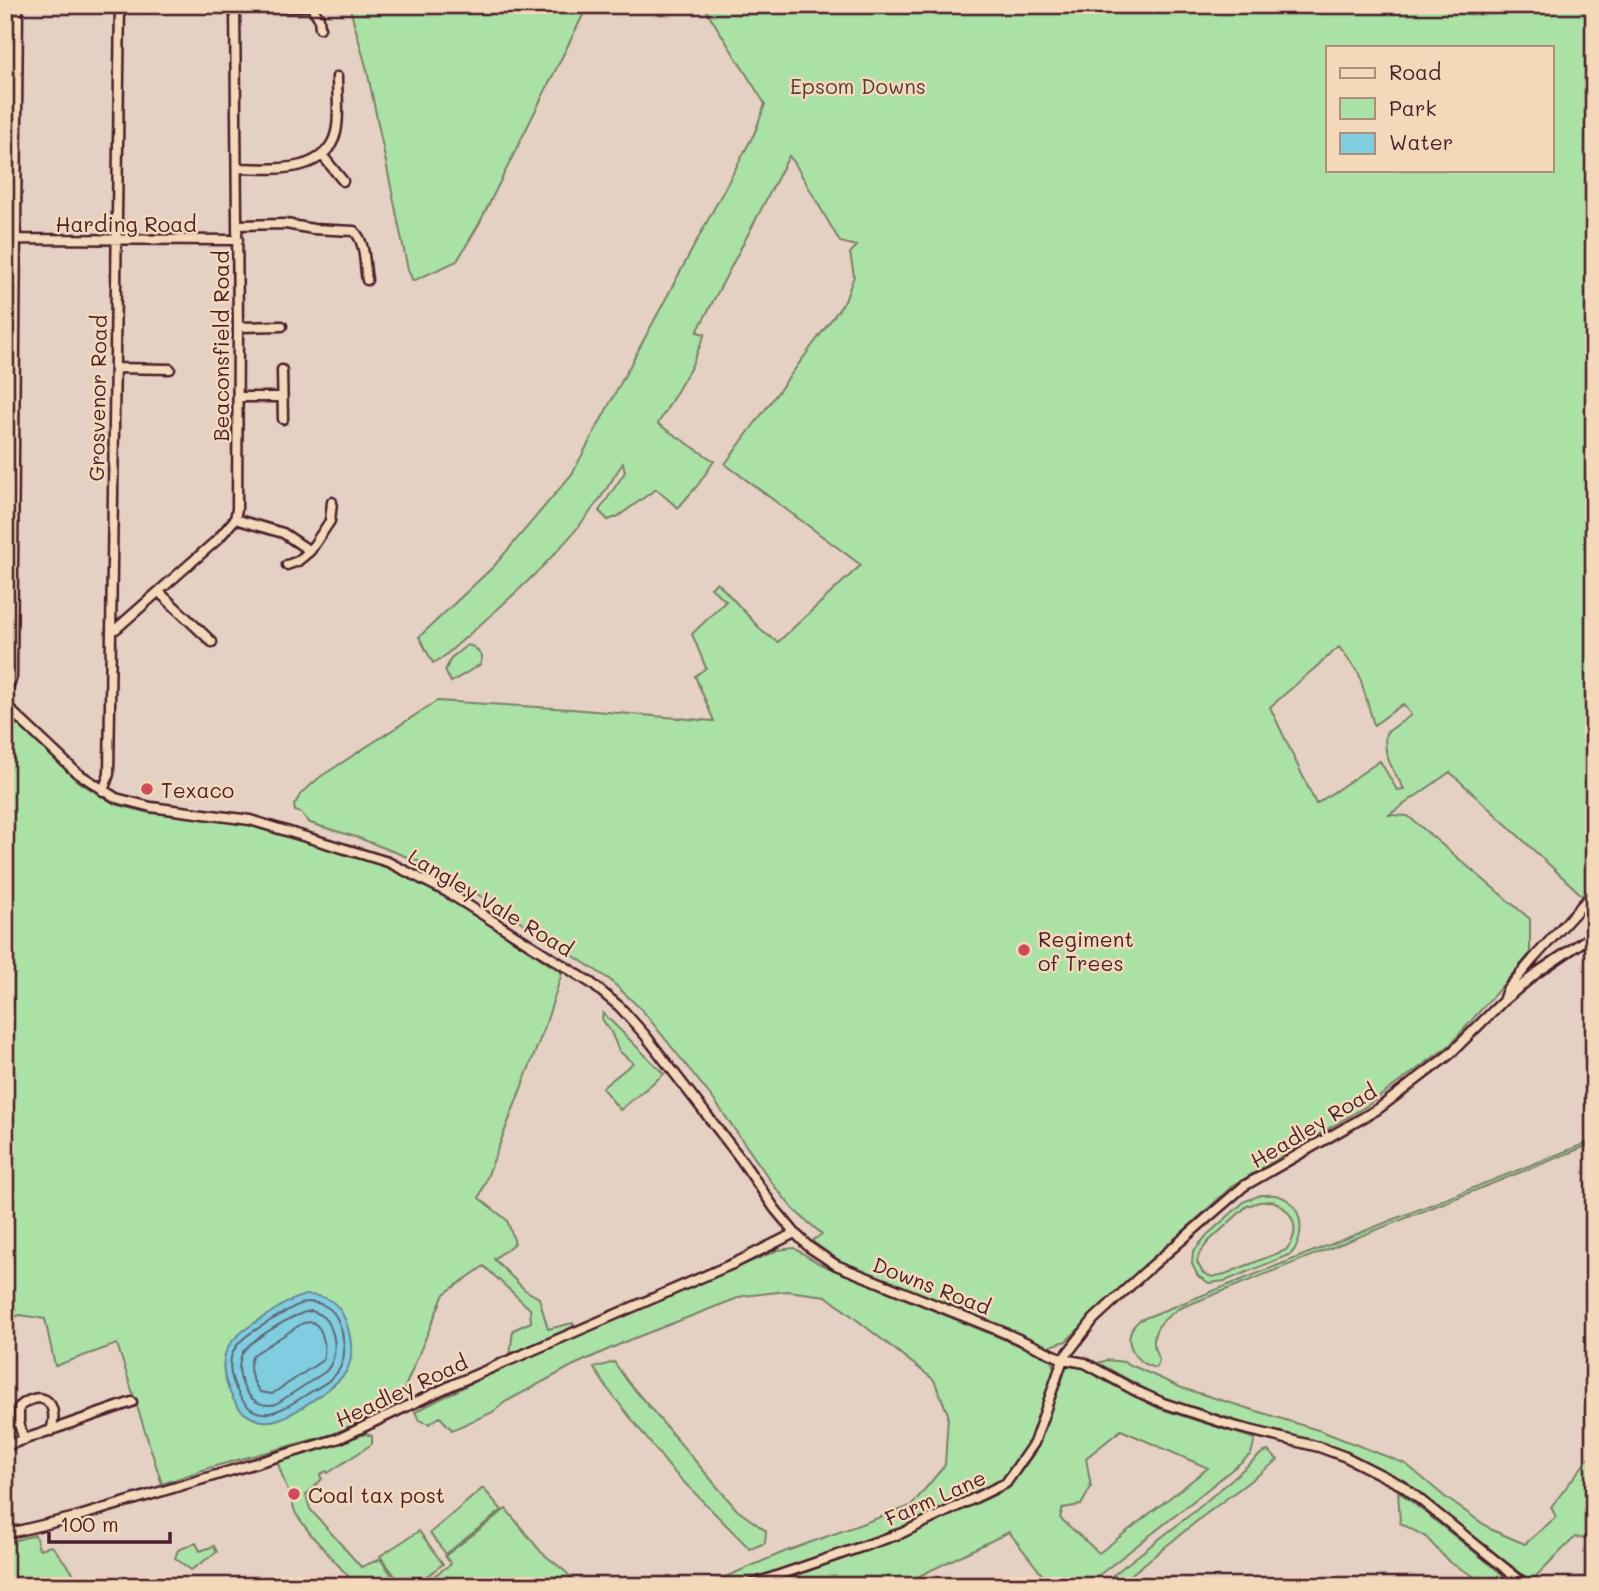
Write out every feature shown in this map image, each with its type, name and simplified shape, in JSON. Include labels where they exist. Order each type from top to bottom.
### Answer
[{"type":"street","points":[[5,695],[12,677],[18,5]]},
{"type":"street","name":"Grosvenor Road","points":[[103,791],[109,774],[120,5]]},
{"type":"street","points":[[234,7],[311,6],[319,18],[320,28]]},
{"type":"street","name":"Beaconsfield Road","points":[[234,7],[239,495],[235,519]]},
{"type":"street","points":[[237,168],[301,166],[322,155],[329,148],[336,133],[337,77]]},
{"type":"street","points":[[322,155],[344,181]]},
{"type":"street","points":[[237,225],[286,223],[313,229],[354,231],[363,247],[367,280]]},
{"type":"street","name":"Harding Road","points":[[15,239],[238,240]]},
{"type":"street","points":[[238,327],[282,326]]},
{"type":"street","points":[[115,369],[170,369]]},
{"type":"street","points":[[282,370],[283,419]]},
{"type":"street","points":[[238,397],[282,397]]},
{"type":"street","points":[[288,565],[310,551],[330,522],[332,502]]},
{"type":"street","points":[[111,629],[116,629],[159,592],[218,539],[235,519],[283,533],[310,551]]},
{"type":"street","points":[[159,592],[212,642]]},
{"type":"street","name":"Langley Vale Road","points":[[5,705],[76,772],[103,791],[126,802],[250,820],[376,857],[447,892],[591,983],[633,1021],[795,1233]]},
{"type":"street","points":[[1503,1001],[1507,990],[1594,892]]},
{"type":"street","name":"Headley Road","points":[[1063,1359],[1094,1319],[1146,1270],[1244,1186],[1378,1109],[1450,1054],[1503,1001],[1538,972],[1594,934]]},
{"type":"street","name":"Downs Road","points":[[795,1233],[809,1247],[836,1265],[1063,1359],[1085,1363],[1163,1403],[1233,1426],[1319,1447],[1391,1479],[1527,1586]]},
{"type":"street","name":"Headley Road","points":[[5,1534],[76,1517],[340,1438],[452,1385],[737,1262],[795,1233]]},
{"type":"street","name":"Farm Lane","points":[[747,1586],[902,1533],[1006,1483],[1034,1443],[1063,1359]]},
{"type":"street","points":[[24,1440],[18,1415],[19,1406],[28,1399],[45,1400],[51,1405],[54,1413],[51,1431]]},
{"type":"street","points":[[5,1446],[132,1402]]},
{"type":"green space","points":[[349,5],[588,5],[479,224],[457,261],[413,281],[408,270],[367,70]]},
{"type":"green space","name":"Epsom Downs","points":[[703,5],[1594,5],[1594,892],[1587,900],[1450,772],[1389,815],[1408,816],[1530,919],[1530,954],[1450,1045],[1368,1105],[1232,1186],[1066,1341],[1048,1347],[836,1259],[812,1241],[822,1234],[795,1211],[714,1100],[642,1010],[609,979],[489,901],[420,862],[359,838],[310,823],[301,813],[295,811],[294,805],[301,794],[320,777],[437,701],[714,721],[695,676],[706,668],[692,634],[726,601],[711,588],[717,582],[763,632],[778,642],[861,565],[725,464],[845,301],[854,276],[850,253],[857,246],[840,242],[789,156],[697,332],[705,334],[691,367],[658,424],[714,461],[698,485],[678,508],[656,489],[617,517],[608,520],[599,511],[625,472],[623,463],[600,499],[562,546],[524,585],[442,658],[433,663],[419,637],[494,566],[572,474],[755,132],[765,104]],"holes":[[[1339,647],[1359,674],[1374,725],[1403,704],[1411,715],[1386,733],[1385,741],[1389,762],[1404,789],[1397,790],[1380,761],[1316,804],[1270,707]]]},
{"type":"green space","points":[[467,645],[474,647],[482,656],[481,664],[451,682],[445,671],[451,658]]},
{"type":"green space","points":[[5,710],[77,781],[115,804],[149,813],[217,818],[279,831],[342,850],[409,875],[454,900],[562,973],[544,1029],[479,1198],[507,1220],[515,1243],[494,1259],[525,1290],[539,1298],[548,1329],[573,1323],[574,1330],[510,1356],[513,1330],[531,1322],[530,1309],[484,1266],[444,1294],[398,1404],[333,1434],[212,1467],[162,1484],[117,1344],[55,1366],[45,1319],[20,1315],[5,1320]]},
{"type":"green space","points":[[603,1013],[664,1074],[620,1110],[602,1088],[633,1063],[619,1051],[602,1019]]},
{"type":"green space","points":[[1594,1140],[1594,1143],[1178,1309],[1164,1319],[1156,1330],[1154,1343],[1159,1360],[1156,1368],[1135,1355],[1130,1334],[1133,1326],[1140,1320]]},
{"type":"green space","points":[[1261,1195],[1277,1195],[1294,1206],[1300,1222],[1296,1247],[1291,1254],[1225,1281],[1209,1283],[1198,1276],[1192,1264],[1193,1252],[1207,1235],[1245,1201]],"holes":[[[1273,1201],[1291,1216],[1294,1228],[1294,1235],[1286,1250],[1225,1274],[1212,1277],[1203,1273],[1197,1262],[1199,1254],[1209,1241],[1247,1206]]]},
{"type":"green space","points":[[794,1248],[820,1264],[1052,1359],[1054,1371],[1030,1440],[1003,1480],[898,1530],[732,1586],[704,1586],[784,1552],[911,1506],[945,1465],[948,1414],[934,1380],[826,1296],[787,1291],[743,1296],[627,1341],[572,1366],[505,1402],[493,1412],[452,1430],[440,1417],[429,1424],[419,1420],[415,1412],[485,1376],[778,1250]]},
{"type":"green space","points":[[1107,1360],[1124,1362],[1182,1388],[1321,1431],[1406,1464],[1445,1497],[1492,1530],[1525,1544],[1556,1517],[1551,1507],[1594,1451],[1594,1537],[1591,1540],[1575,1537],[1531,1581],[1403,1481],[1329,1445],[1253,1426],[1158,1396],[1098,1363]]},
{"type":"green space","points":[[614,1362],[737,1510],[766,1531],[765,1543],[750,1549],[671,1469],[594,1368]]},
{"type":"green space","points":[[1067,1366],[1086,1368],[1101,1379],[1158,1408],[1255,1439],[1251,1454],[1085,1586],[1051,1586],[1009,1532],[899,1586],[874,1586],[869,1583],[846,1586],[845,1582],[835,1586],[766,1586],[902,1538],[1008,1489],[1035,1452]],"holes":[[[1121,1430],[1208,1468],[1099,1553],[1060,1518],[1063,1508],[1081,1505],[1091,1487],[1086,1458]]]},
{"type":"green space","points":[[366,1434],[372,1436],[372,1444],[328,1473],[326,1471],[320,1475],[322,1479],[306,1495],[310,1509],[361,1567],[380,1559],[400,1586],[357,1586],[296,1514],[277,1461]]},
{"type":"green space","points":[[1268,1451],[1278,1460],[1117,1586],[1099,1586],[1195,1511],[1262,1453]]},
{"type":"green space","points":[[483,1488],[502,1510],[446,1554],[430,1533]]},
{"type":"green space","points":[[1398,1491],[1517,1586],[1491,1586],[1449,1562],[1426,1537],[1400,1523]]},
{"type":"green space","points":[[506,1509],[541,1552],[579,1586],[419,1586],[451,1564],[445,1556]]},
{"type":"green space","points":[[419,1531],[443,1564],[419,1581],[403,1586],[380,1556]]},
{"type":"green space","points":[[35,1535],[39,1549],[52,1546],[83,1585],[90,1582],[92,1586],[5,1586],[5,1543]]},
{"type":"green space","points":[[196,1543],[200,1551],[214,1546],[217,1552],[191,1570],[175,1558],[178,1550]]},
{"type":"water","points":[[305,1295],[328,1299],[342,1314],[351,1343],[347,1370],[327,1390],[286,1416],[268,1421],[252,1418],[240,1409],[229,1390],[224,1376],[225,1354],[245,1329]]},
{"type":"place","name":"Texaco","points":[[147,789]]},
{"type":"place","name":"Regiment of Trees","points":[[1024,950]]},
{"type":"place","name":"Coal tax post","points":[[294,1494]]}]
